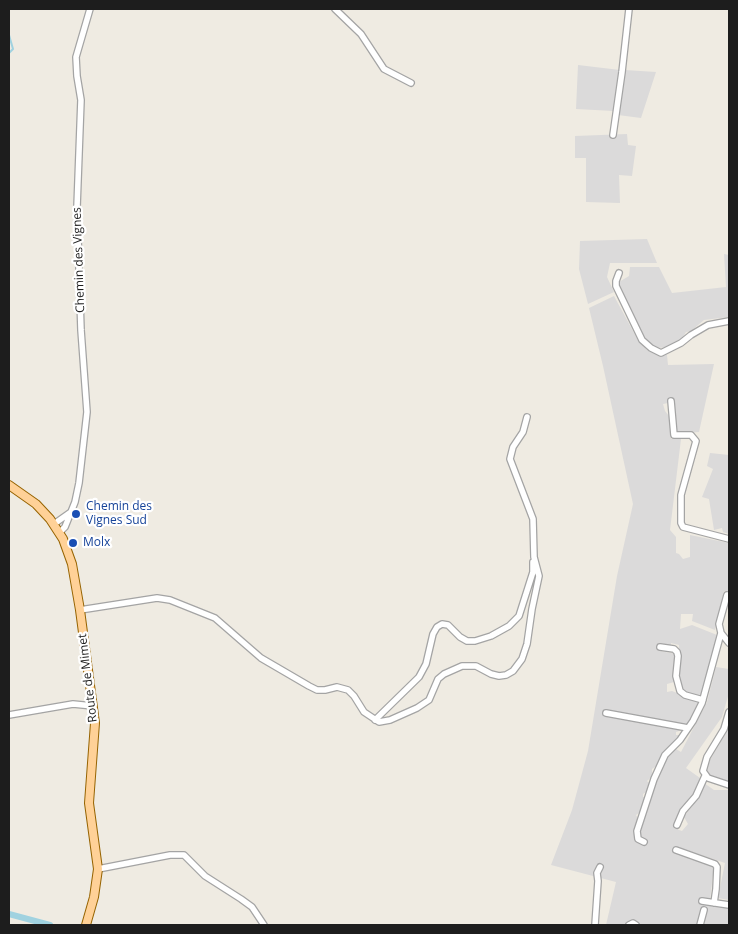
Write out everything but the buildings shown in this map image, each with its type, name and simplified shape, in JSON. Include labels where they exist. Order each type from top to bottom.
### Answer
[{"type":"main road","name":"Route de Mimet","points":[[9,485],[36,504],[54,524],[66,546],[72,564],[95,723],[89,804],[98,868],[94,897],[86,925]]},
{"type":"street","name":"Chemin des Vignes","points":[[59,533],[65,527],[75,502],[79,484],[87,412],[81,330],[77,207],[81,100],[76,57],[90,9]]},
{"type":"street","points":[[335,9],[361,34],[384,69],[411,83]]},
{"type":"street","points":[[613,135],[628,9]]},
{"type":"street","points":[[619,273],[616,286],[642,340],[651,348],[661,353],[681,343],[708,325],[729,320]]},
{"type":"street","points":[[671,402],[674,435],[691,435],[696,441],[681,495],[681,523],[683,527],[729,538]]},
{"type":"street","points":[[375,720],[419,677],[426,664],[433,634],[442,624],[448,625],[460,637],[475,641],[491,636],[509,626],[520,616],[533,572],[533,519],[510,459],[513,447],[523,432],[527,417]]},
{"type":"street","points":[[54,524],[71,512]]},
{"type":"street","points":[[80,610],[157,598],[170,600],[215,618],[261,658],[309,686],[318,690],[338,687],[348,690],[364,712],[379,722],[390,720],[417,708],[429,700],[438,679],[444,674],[462,666],[476,666],[499,676],[512,671],[522,659],[527,644],[532,609],[538,587],[539,576],[534,557]]},
{"type":"street","points":[[644,842],[638,839],[637,831],[654,779],[665,755],[688,728],[703,700],[720,633],[719,624],[726,595]]},
{"type":"street","points":[[720,633],[729,643]]},
{"type":"street","points":[[660,647],[674,649],[677,652],[676,676],[680,691],[685,695],[703,700]]},
{"type":"street","points":[[9,715],[73,704],[93,706]]},
{"type":"street","points":[[677,825],[684,811],[696,796],[705,776],[704,768],[707,757],[724,729],[729,712]]},
{"type":"street","points":[[606,713],[688,728]]},
{"type":"street","points":[[705,776],[729,785]]},
{"type":"street","points":[[676,850],[715,864],[717,867],[714,904]]},
{"type":"street","points":[[98,868],[170,855],[184,855],[205,876],[242,898],[252,907],[264,925]]},
{"type":"street","points":[[594,925],[597,873],[600,866]]},
{"type":"street","points":[[702,901],[729,905]]},
{"type":"street","points":[[700,925],[704,910]]},
{"type":"street","points":[[629,925],[633,923],[636,925]]},
{"type":"shaded area","points":[[578,65],[620,70],[614,111],[576,109]]},
{"type":"shaded area","points":[[625,70],[656,72],[641,118],[618,115]]},
{"type":"shaded area","points":[[627,134],[628,145],[636,146],[632,176],[619,175],[620,203],[586,202],[586,158],[575,158],[575,136]]},
{"type":"shaded area","points":[[647,239],[657,263],[610,263],[607,277],[614,292],[588,304],[579,269],[580,241]]},
{"type":"shaded area","points":[[724,254],[729,255],[729,317],[704,320],[691,331],[686,332],[682,339],[670,347],[657,348],[650,344],[643,336],[618,286],[619,282],[629,276],[630,267],[659,267],[672,293],[726,287]]},
{"type":"shaded area","points":[[614,296],[639,342],[647,350],[660,356],[667,355],[668,365],[714,364],[699,432],[675,434],[669,401],[663,404],[669,416],[671,439],[681,439],[670,530],[676,537],[676,553],[683,559],[690,557],[690,535],[729,543],[729,592],[724,591],[715,630],[692,621],[693,614],[681,614],[680,629],[692,625],[717,635],[702,693],[698,696],[685,693],[680,686],[678,677],[679,645],[671,643],[671,647],[660,646],[660,651],[676,654],[674,682],[667,684],[667,692],[672,691],[701,703],[687,726],[619,718],[682,730],[676,732],[676,735],[680,735],[658,765],[652,769],[652,774],[655,774],[647,781],[650,784],[648,791],[643,794],[643,797],[646,797],[643,810],[636,815],[638,819],[634,836],[642,843],[645,841],[639,836],[659,774],[670,753],[676,749],[681,752],[707,702],[716,667],[729,669],[729,693],[722,717],[686,768],[700,778],[694,794],[680,812],[674,828],[682,831],[688,824],[684,817],[699,796],[704,783],[714,790],[729,790],[729,900],[718,898],[725,863],[677,847],[674,852],[714,866],[710,900],[702,898],[701,903],[729,908],[729,925],[606,925],[616,882],[551,865],[572,810],[588,751],[617,576],[633,504],[589,308]]},
{"type":"shaded area","points":[[710,453],[729,455],[729,534],[723,532],[722,528],[714,530],[709,499],[702,497],[713,469],[707,466]]},
{"type":"shaded area","points":[[729,724],[729,782],[708,776],[705,772]]},
{"type":"waterway","points":[[9,35],[13,49],[9,53]]},
{"type":"waterway","points":[[9,914],[50,925]]},
{"type":"place","name":"Chemin des Vignes Sud","points":[[76,514]]},
{"type":"place","name":"Molx","points":[[73,543]]}]
